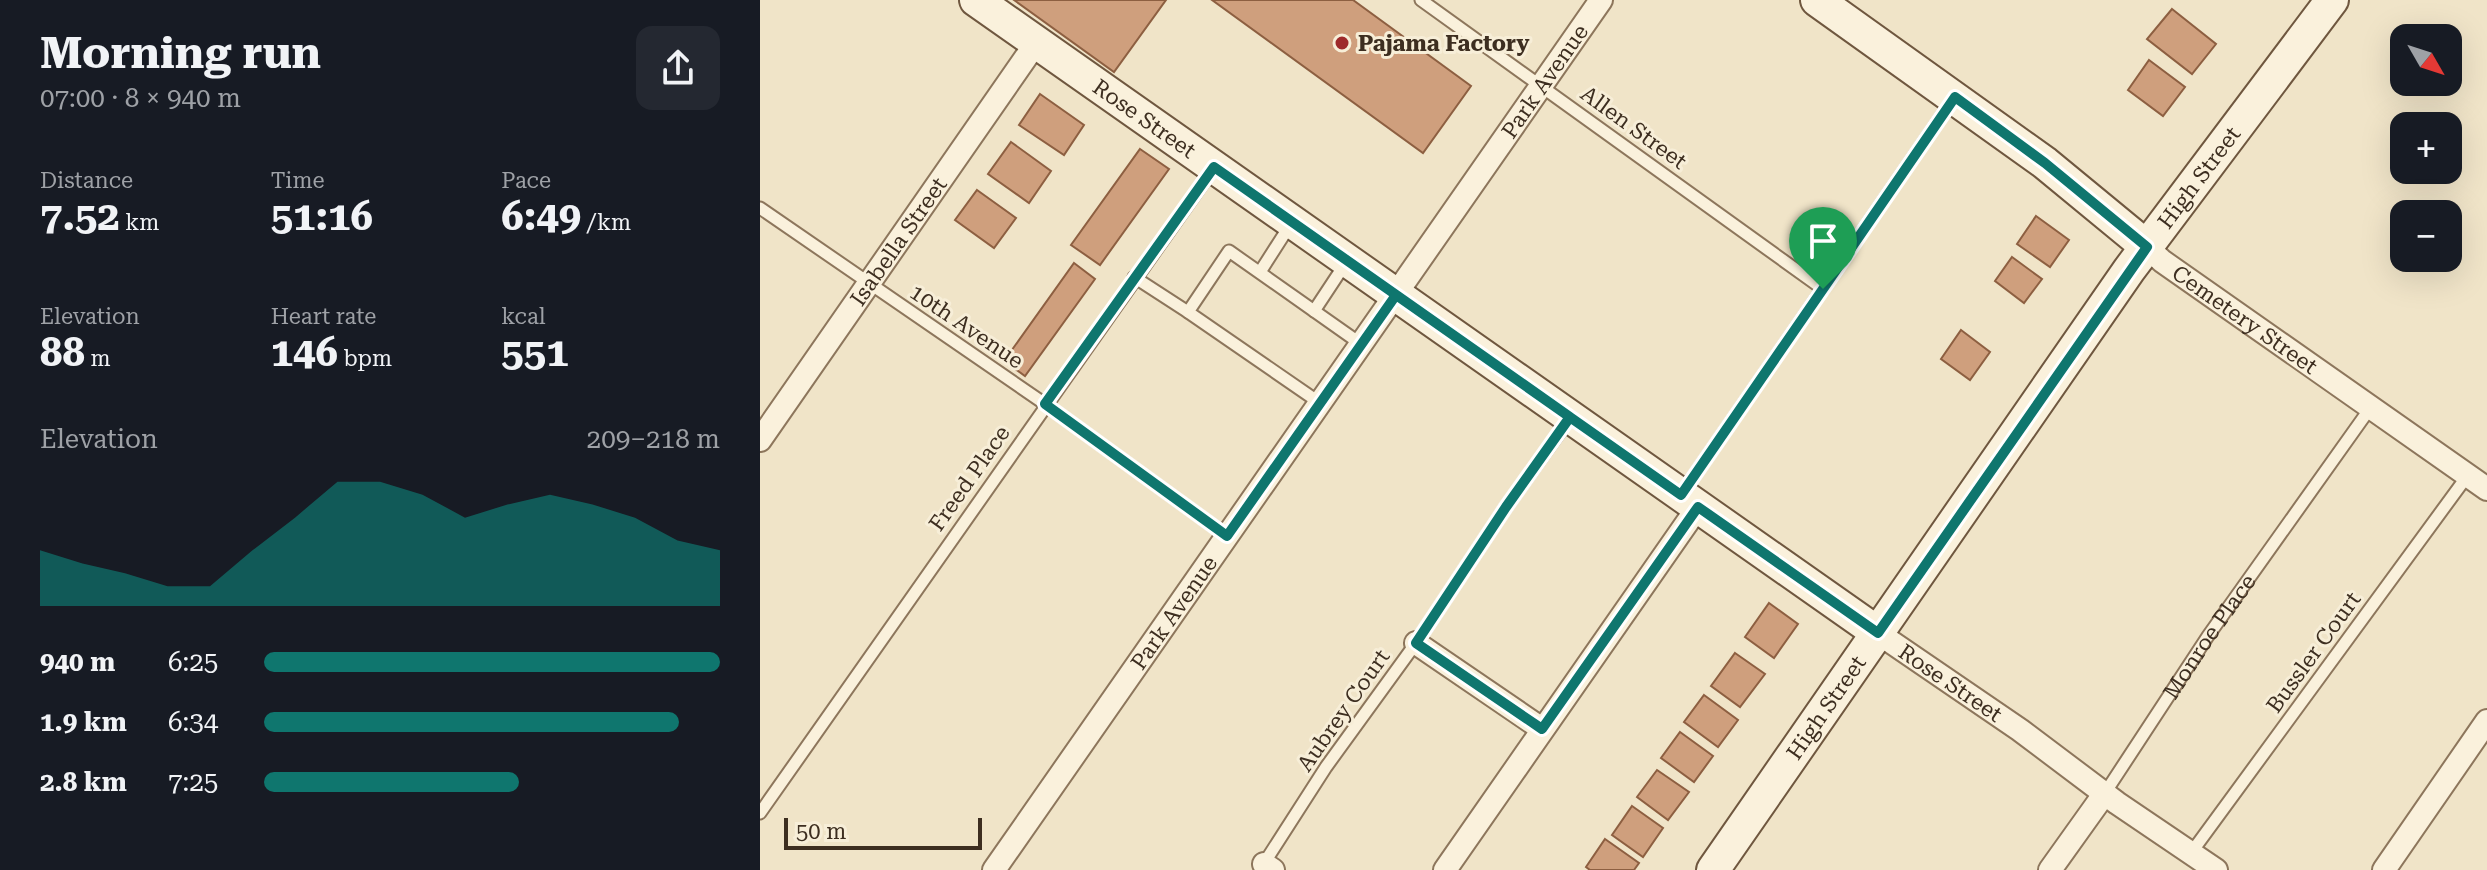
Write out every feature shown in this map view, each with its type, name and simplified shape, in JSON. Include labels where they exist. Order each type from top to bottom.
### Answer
[{"type":"street","name":"Rose Street","points":[[976,0],[2020,730],[2201,864]]},
{"type":"street","name":"Park Avenue","points":[[994,870],[1601,0]]},
{"type":"street","name":"High Street","points":[[1713,870],[2147,247],[2332,0]]},
{"type":"street","name":"Cemetery Street","points":[[1826,3],[2045,163],[2162,261],[2487,489]]},
{"type":"street","name":"Isabella Street","points":[[760,440],[1036,43]]},
{"type":"street","points":[[1445,870],[1542,729],[1689,501]]},
{"type":"street","points":[[1416,643],[1542,729]]},
{"type":"street","points":[[2384,870],[2487,721]]},
{"type":"street","name":"Monroe Place","points":[[2050,870],[2105,793]]},
{"type":"lane","name":"Allen Street","points":[[1421,0],[1823,289]]},
{"type":"lane","points":[[1689,501],[1823,289],[1955,97]]},
{"type":"lane","name":"Freed Place","points":[[760,813],[1214,167]]},
{"type":"lane","name":"10th Avenue","points":[[760,208],[1045,404],[1227,536]]},
{"type":"lane","points":[[1260,272],[1292,222]]},
{"type":"lane","points":[[1188,312],[1229,251],[1361,344]]},
{"type":"lane","points":[[1314,311],[1347,261]]},
{"type":"lane","points":[[1134,277],[1320,403]]},
{"type":"lane","name":"Monroe Place","points":[[2105,793],[2208,636],[2371,407]]},
{"type":"lane","name":"Aubrey Court","points":[[1266,868],[1326,767],[1416,643],[1570,417]]},
{"type":"lane","name":"Bussler Court","points":[[2201,864],[2468,475]]},
{"type":"building","points":[[1014,0],[1166,0],[1114,72]]},
{"type":"building","name":"Pajama Factory","points":[[1212,0],[1353,0],[1471,86],[1423,153]]},
{"type":"building","points":[[2172,9],[2216,44],[2192,74],[2147,39]]},
{"type":"building","points":[[2149,60],[2185,87],[2163,116],[2128,90]]},
{"type":"building","points":[[1040,94],[1084,125],[1064,155],[1019,125]]},
{"type":"building","points":[[1011,142],[1051,171],[1029,203],[988,174]]},
{"type":"building","points":[[1140,149],[1169,169],[1100,265],[1071,245]]},
{"type":"building","points":[[977,190],[1016,218],[994,248],[955,220]]},
{"type":"building","points":[[2036,216],[2069,240],[2050,267],[2017,244]]},
{"type":"building","points":[[2012,257],[2042,279],[2024,303],[1995,281]]},
{"type":"building","points":[[1074,263],[1095,279],[1025,376],[1004,361]]},
{"type":"building","points":[[1961,330],[1990,352],[1970,380],[1941,359]]},
{"type":"building","points":[[1769,603],[1798,624],[1774,658],[1745,637]]},
{"type":"building","points":[[1735,653],[1765,674],[1740,707],[1711,686]]},
{"type":"building","points":[[1704,695],[1738,720],[1718,747],[1684,722]]},
{"type":"building","points":[[1680,732],[1713,756],[1694,782],[1661,758]]},
{"type":"building","points":[[1657,770],[1689,792],[1668,820],[1637,797]]},
{"type":"building","points":[[1632,806],[1663,828],[1643,857],[1612,835]]},
{"type":"building","points":[[1605,839],[1639,863],[1634,870],[1590,870],[1586,867]]},
{"type":"place","name":"Pajama Factory","points":[[1342,43]]},
{"type":"route","points":[[1823,289],[1681,495],[1570,417],[1396,295],[1227,536],[1045,404],[1214,167],[1570,417],[1416,643],[1542,729],[1698,507],[1878,633],[2147,247],[2045,163],[1955,97],[1823,289]]}]
